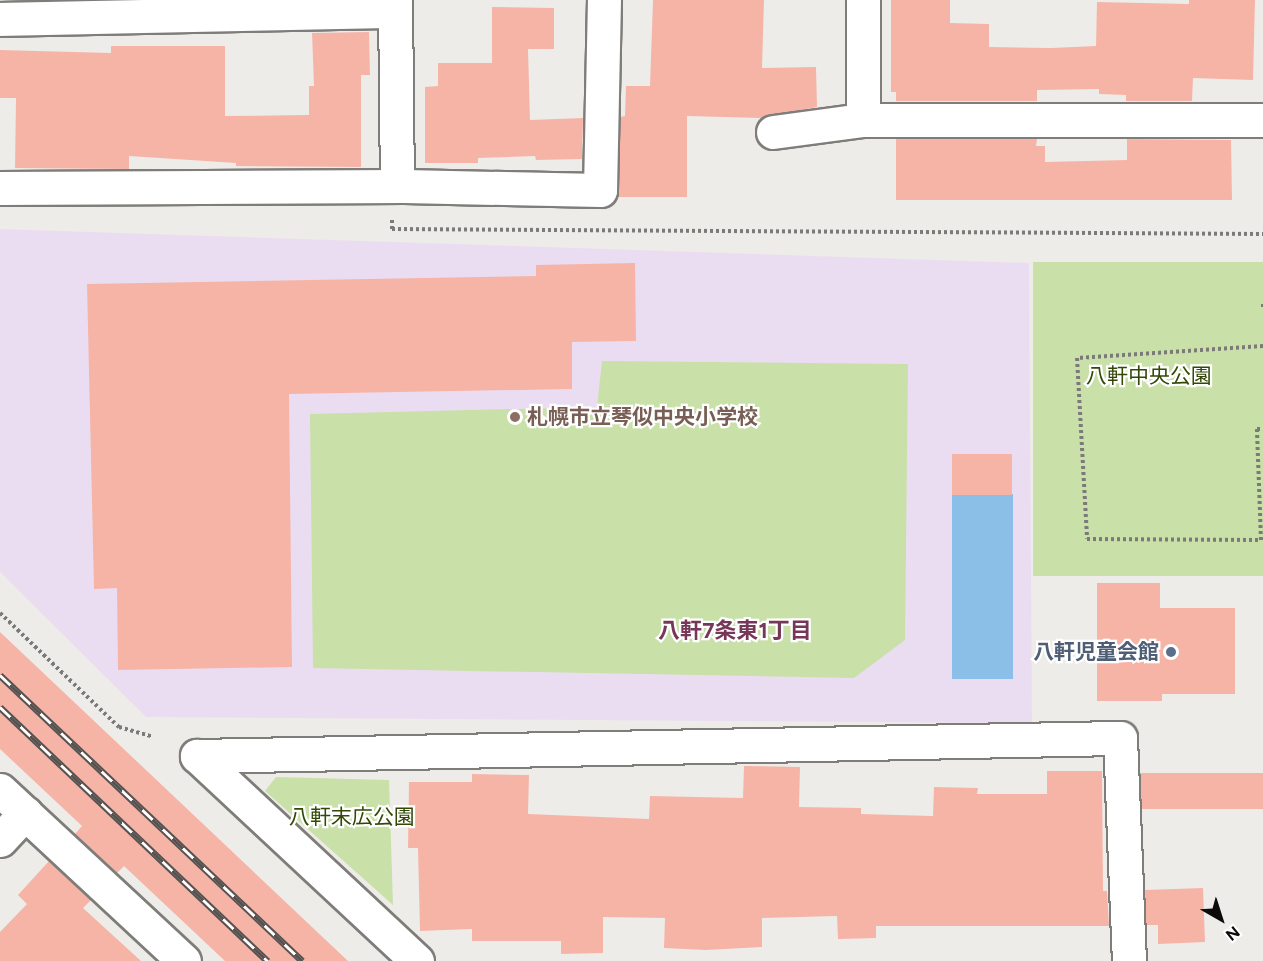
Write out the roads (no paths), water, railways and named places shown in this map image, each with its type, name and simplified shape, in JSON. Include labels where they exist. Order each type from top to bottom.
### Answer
[{"type":"street","points":[[0,188],[395,200],[600,190],[604,0]]},
{"type":"street","points":[[862,120],[863,0]]},
{"type":"street","points":[[0,19],[395,5],[395,200]]},
{"type":"street","points":[[773,132],[862,120],[1263,120]]},
{"type":"street","points":[[404,957],[197,756],[1120,738],[1129,961]]},
{"type":"street","points":[[0,790],[184,961]]},
{"type":"street","points":[[0,840],[25,813]]},
{"type":"water","points":[[952,494],[1013,494],[1013,679],[952,679]]},
{"type":"railway","points":[[0,675],[302,961]]},
{"type":"railway","points":[[0,707],[268,961]]},
{"type":"place","name":"札幌市立琴似中央小学校","points":[[515,417]]},
{"type":"place","name":"八軒児童会館","points":[[1171,652]]},
{"type":"district","name":"八軒7条東1丁目","points":[[735,631]]},
{"type":"park label","name":"八軒中央公園","points":[[1149,376]]},
{"type":"park label","name":"八軒末広公園","points":[[352,817]]}]
